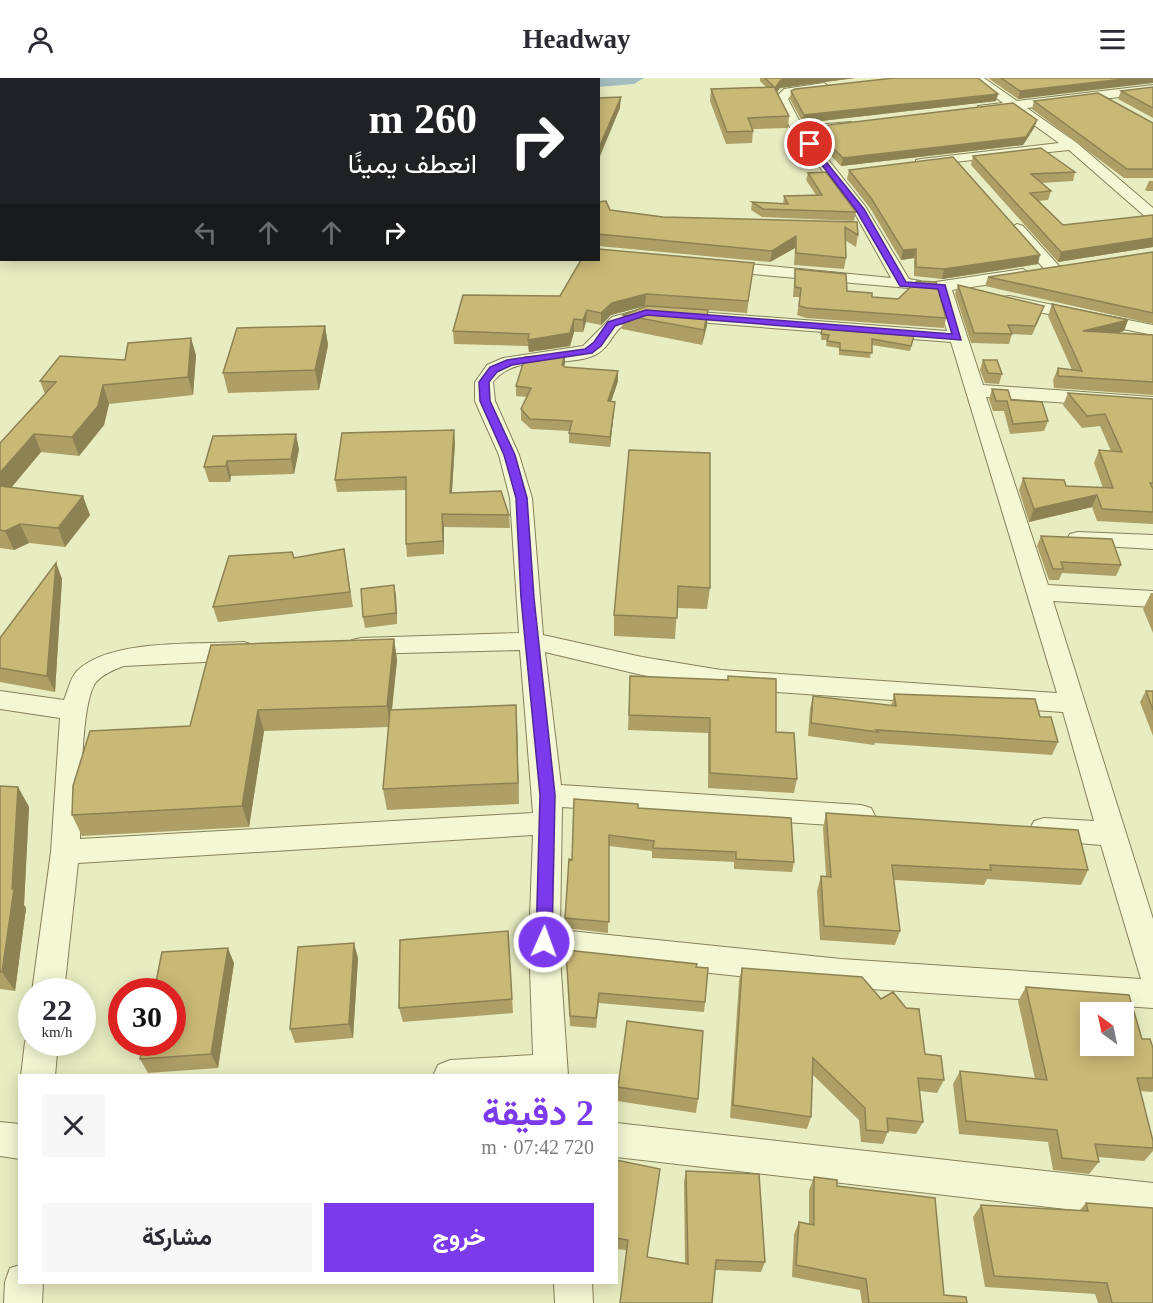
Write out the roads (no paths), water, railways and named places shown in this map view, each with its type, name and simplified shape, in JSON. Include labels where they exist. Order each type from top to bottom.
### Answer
[{"type":"street","points":[[976,78],[1072,146],[1153,216]]},
{"type":"street","points":[[838,86],[793,91],[782,95],[798,130],[840,173],[903,284]]},
{"type":"street","points":[[970,111],[1153,89]]},
{"type":"street","points":[[1099,96],[1117,106]]},
{"type":"street","points":[[798,130],[855,123]]},
{"type":"street","points":[[911,164],[1072,146]]},
{"type":"street","points":[[955,159],[970,176]]},
{"type":"street","points":[[1117,184],[1144,184]]},
{"type":"street","points":[[704,265],[946,286],[1065,268],[1008,219]]},
{"type":"street","points":[[848,227],[871,228]]},
{"type":"street","points":[[946,286],[1153,330]]},
{"type":"street","points":[[946,286],[958,338],[1073,703],[1153,970]]},
{"type":"street","points":[[517,1074],[550,1073],[544,942],[548,809],[521,498],[509,455],[485,401],[484,382],[499,366],[588,351],[598,344],[611,324],[646,313],[958,338]]},
{"type":"street","points":[[975,390],[1153,404]]},
{"type":"street","points":[[1021,536],[1153,542]]},
{"type":"street","points":[[1037,592],[1153,599]]},
{"type":"street","points":[[343,646],[532,641],[642,666],[721,679],[1073,703]]},
{"type":"street","points":[[50,978],[65,852],[73,711],[86,678],[102,665],[121,657],[272,649]]},
{"type":"street","points":[[3,703],[73,711]]},
{"type":"street","points":[[65,852],[548,809],[889,818]]},
{"type":"street","points":[[1019,827],[1113,834]]},
{"type":"street","points":[[544,942],[841,974],[1153,994]]},
{"type":"street","points":[[38,1074],[40,1056]]},
{"type":"street","points":[[0,1139],[18,1142]]},
{"type":"street","points":[[618,1140],[1153,1201]]},
{"type":"street","points":[[23,1303],[24,1284]]},
{"type":"street","points":[[573,1284],[574,1303]]},
{"type":"waterway","points":[[600,81],[634,78]]}]
